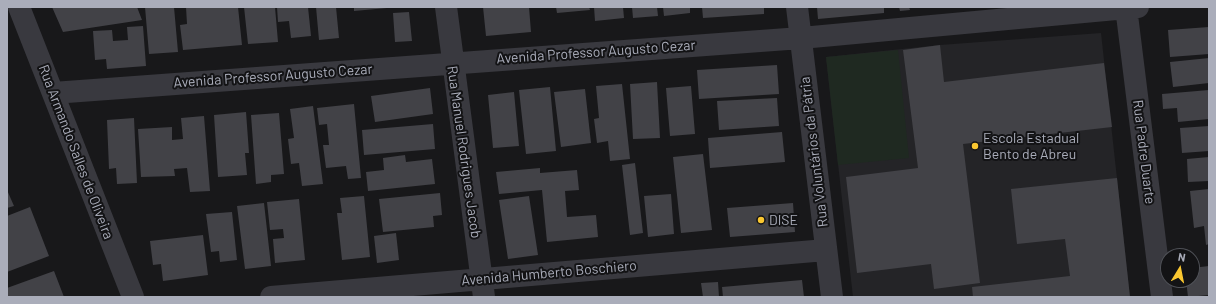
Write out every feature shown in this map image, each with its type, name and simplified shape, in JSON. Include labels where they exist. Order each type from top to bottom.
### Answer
[{"type":"street","name":"Rua Armando Salles de Oliveira","points":[[19,7],[133,297]]},
{"type":"street","name":"Rua Manuel Rodrigues Jacob","points":[[446,7],[452,62],[483,288]]},
{"type":"street","name":"Rua Voluntários da Pátria","points":[[797,7],[832,297]]},
{"type":"street","name":"Avenida Professor Augusto Cezar","points":[[53,93],[452,62],[801,38],[1130,7]]},
{"type":"street","name":"Rua Padre Duarte","points":[[1130,7],[1162,297]]},
{"type":"street","name":"Avenida Humberto Boschiero","points":[[271,297],[483,288],[826,250]]},
{"type":"shaded area","name":"Escola Estadual Bento de Abreu","points":[[1101,33],[1130,297],[853,297],[826,57],[940,45]]},
{"type":"shaded area","points":[[898,50],[909,158],[838,165],[826,57]]},
{"type":"building","points":[[52,7],[137,7],[142,20],[63,32]]},
{"type":"building","points":[[145,7],[174,7],[178,52],[149,54]]},
{"type":"building","points":[[186,7],[238,7],[242,45],[183,50],[180,25],[187,24]]},
{"type":"building","points":[[244,7],[275,7],[278,42],[248,44]]},
{"type":"building","points":[[277,7],[308,7],[311,36],[291,38],[289,21],[278,22]]},
{"type":"building","points":[[316,7],[336,7],[339,38],[319,40]]},
{"type":"building","points":[[354,7],[387,7],[387,8],[354,11]]},
{"type":"building","points":[[483,7],[529,7],[531,32],[486,36]]},
{"type":"building","points":[[556,7],[589,7],[590,10],[557,13]]},
{"type":"building","points":[[594,7],[623,7],[624,18],[595,21]]},
{"type":"building","points":[[632,7],[657,7],[658,16],[633,18]]},
{"type":"building","points":[[663,7],[690,7],[690,13],[664,16]]},
{"type":"building","points":[[702,7],[764,7],[764,14],[703,18]]},
{"type":"building","points":[[817,7],[884,7],[884,13],[818,19]]},
{"type":"building","points":[[899,7],[909,7],[910,10],[900,11]]},
{"type":"building","points":[[409,12],[412,41],[395,42],[393,13]]},
{"type":"building","points":[[143,26],[146,66],[107,69],[106,59],[95,60],[93,31],[112,30],[113,41],[128,40],[127,27]]},
{"type":"building","points":[[1209,27],[1209,54],[1170,57],[1168,30]]},
{"type":"building","points":[[940,45],[944,82],[1104,63],[1112,127],[963,144],[980,283],[934,289],[931,264],[857,273],[846,177],[918,168],[903,50]]},
{"type":"building","points":[[1209,58],[1209,83],[1173,87],[1170,62]]},
{"type":"building","points":[[777,65],[779,94],[699,99],[697,70]]},
{"type":"building","points":[[657,82],[660,138],[633,139],[630,84]]},
{"type":"building","points":[[622,84],[630,159],[610,161],[608,141],[597,143],[594,119],[599,118],[596,86]]},
{"type":"building","points":[[691,86],[695,134],[670,136],[666,88]]},
{"type":"building","points":[[550,87],[556,151],[526,154],[519,90]]},
{"type":"building","points":[[430,88],[433,114],[375,122],[371,96]]},
{"type":"building","points":[[585,89],[591,143],[561,147],[554,92]]},
{"type":"building","points":[[1209,90],[1209,119],[1178,122],[1177,108],[1163,109],[1162,94]]},
{"type":"building","points":[[514,92],[519,146],[493,148],[488,95]]},
{"type":"building","points":[[777,98],[779,126],[719,130],[717,101]]},
{"type":"building","points":[[354,104],[361,178],[348,179],[346,166],[326,168],[323,145],[329,145],[327,124],[319,125],[317,108]]},
{"type":"building","points":[[313,106],[323,184],[302,186],[299,163],[291,164],[288,139],[294,138],[290,109]]},
{"type":"building","points":[[246,112],[249,153],[245,153],[247,175],[218,177],[214,115]]},
{"type":"building","points":[[279,113],[284,174],[271,175],[271,182],[256,184],[251,115]]},
{"type":"building","points":[[204,116],[210,191],[190,192],[187,168],[174,169],[175,176],[141,177],[138,129],[172,127],[172,140],[183,139],[181,118]]},
{"type":"building","points":[[134,118],[137,183],[117,184],[116,168],[109,169],[107,120]]},
{"type":"building","points":[[433,124],[435,149],[364,155],[362,130]]},
{"type":"building","points":[[1209,126],[1209,151],[1182,153],[1180,128]]},
{"type":"building","points":[[782,132],[785,162],[710,168],[708,138]]},
{"type":"building","points":[[703,154],[712,230],[681,233],[673,157]]},
{"type":"building","points":[[405,155],[406,162],[432,159],[435,184],[368,191],[366,172],[384,170],[383,158]]},
{"type":"building","points":[[1209,157],[1209,181],[1188,182],[1187,159]]},
{"type":"building","points":[[635,163],[643,233],[630,235],[622,165]]},
{"type":"building","points":[[540,168],[540,173],[577,170],[579,190],[565,191],[567,217],[596,215],[598,237],[547,242],[542,190],[499,194],[496,172]]},
{"type":"building","points":[[1117,178],[1130,297],[973,297],[972,287],[1070,276],[1065,239],[1017,244],[1011,189]]},
{"type":"building","points":[[1209,189],[1209,244],[1206,245],[1204,226],[1194,228],[1190,191]]},
{"type":"building","points":[[7,190],[14,206],[7,208]]},
{"type":"building","points":[[440,193],[442,215],[433,216],[434,227],[383,232],[379,199]]},
{"type":"building","points":[[671,194],[674,234],[648,237],[644,196]]},
{"type":"building","points":[[364,196],[370,257],[342,260],[337,213],[342,213],[340,198]]},
{"type":"building","points":[[529,196],[538,255],[508,259],[499,200]]},
{"type":"building","points":[[299,199],[305,260],[275,263],[273,239],[284,238],[283,229],[270,230],[267,202]]},
{"type":"building","points":[[264,203],[271,266],[245,269],[237,206]]},
{"type":"building","name":"DISE","points":[[793,203],[795,232],[730,237],[727,208]]},
{"type":"building","points":[[30,207],[49,256],[7,272],[7,216]]},
{"type":"building","points":[[232,212],[237,260],[220,262],[219,251],[211,252],[206,214]]},
{"type":"building","points":[[396,233],[399,260],[377,263],[374,236]]},
{"type":"building","points":[[203,235],[208,275],[163,281],[161,264],[153,265],[150,241]]},
{"type":"building","points":[[1209,266],[1209,295],[1188,297],[1187,288],[1200,288],[1200,267]]},
{"type":"building","points":[[54,271],[64,297],[7,297],[7,288]]},
{"type":"building","points":[[802,280],[804,297],[723,297],[722,287]]},
{"type":"building","points":[[718,282],[719,297],[703,297],[701,283]]},
{"type":"place","name":"Escola Estadual Bento de Abreu","points":[[975,146]]},
{"type":"place","name":"DISE","points":[[761,220]]}]
